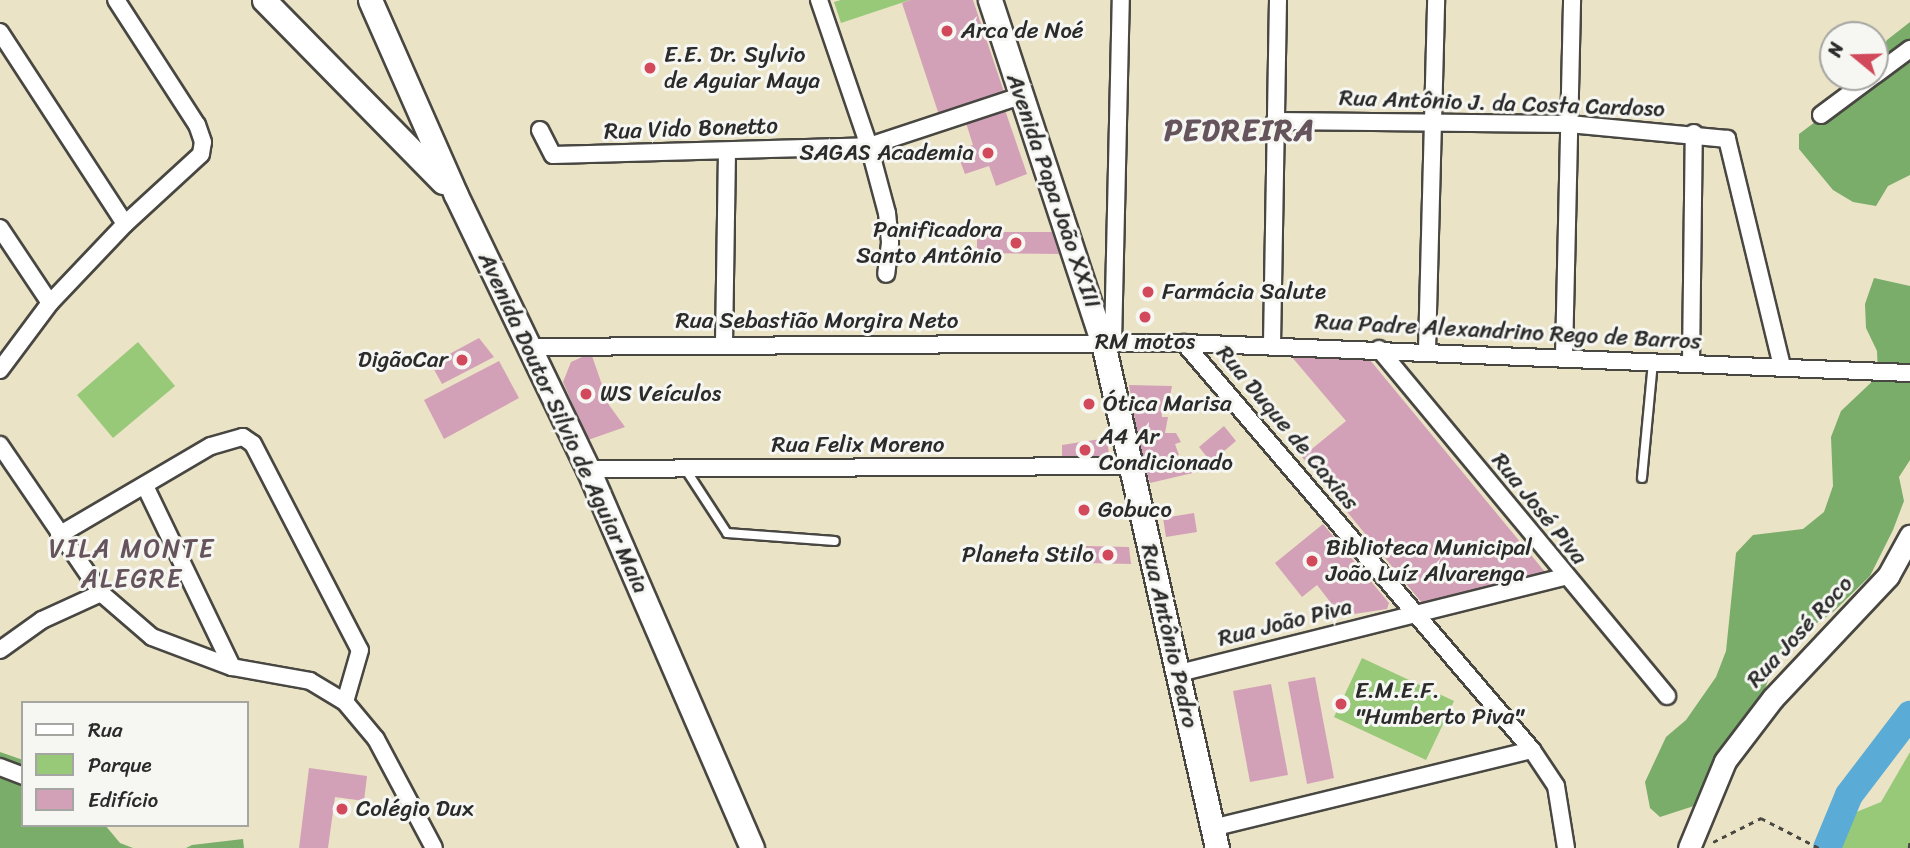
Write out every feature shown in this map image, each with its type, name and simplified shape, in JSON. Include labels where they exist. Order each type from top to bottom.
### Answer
[{"type":"main road","points":[[264,0],[456,195]]},
{"type":"main road","name":"Avenida Doutor Silvio de Aguiar Maia","points":[[370,0],[420,118],[588,469],[752,848]]},
{"type":"main road","name":"Avenida Papa João XXIII","points":[[990,0],[1020,96],[1108,343]]},
{"type":"main road","points":[[394,131],[420,118]]},
{"type":"main road","name":"Rua Antônio Pedro","points":[[1108,343],[1129,466],[1215,838]]},
{"type":"street","points":[[0,370],[50,303],[125,224],[201,154],[203,142],[197,125],[117,0]]},
{"type":"street","points":[[819,0],[869,146],[887,213],[890,243],[886,274]]},
{"type":"street","points":[[1108,343],[1121,0]]},
{"type":"street","points":[[1272,344],[1278,0]]},
{"type":"street","points":[[1427,350],[1436,0]]},
{"type":"street","points":[[1564,356],[1572,0]]},
{"type":"street","points":[[0,32],[125,224]]},
{"type":"street","points":[[1889,65],[1910,49]]},
{"type":"street","points":[[1821,115],[1854,91]]},
{"type":"street","name":"Rua Vido Bonetto","points":[[540,130],[553,155],[869,146],[1020,96]]},
{"type":"street","name":"Rua Antônio J. da Costa Cardoso","points":[[1275,121],[1569,124],[1694,133],[1727,139],[1782,367]]},
{"type":"street","points":[[1691,363],[1694,133]]},
{"type":"street","points":[[724,343],[727,151]]},
{"type":"street","points":[[0,228],[50,303]]},
{"type":"street","name":"Rua Padre Alexandrino Rego de Barros","points":[[1108,343],[1184,342],[1379,348],[1910,373]]},
{"type":"street","name":"Rua Duque de Caxias","points":[[1184,342],[1532,750],[1556,786],[1566,848]]},
{"type":"street","name":"Rua Sebastião Morgira Neto","points":[[530,347],[724,343],[1108,343]]},
{"type":"street","name":"Rua José Piva","points":[[1379,348],[1565,577],[1667,696]]},
{"type":"street","points":[[60,535],[231,437],[243,437],[253,444],[360,650],[345,702]]},
{"type":"street","points":[[0,446],[101,593],[152,637],[232,667],[310,681],[352,684]]},
{"type":"street","name":"Rua Felix Moreno","points":[[588,469],[1129,466]]},
{"type":"street","points":[[146,488],[232,667]]},
{"type":"street","name":"Rua José Roco","points":[[1689,848],[1725,761],[1773,698],[1888,576],[1910,536]]},
{"type":"street","name":"Rua João Piva","points":[[1179,673],[1565,577]]},
{"type":"street","points":[[0,650],[42,620],[101,593]]},
{"type":"street","points":[[310,681],[345,702],[376,739],[434,848]]},
{"type":"street","points":[[1215,838],[1532,750]]},
{"type":"street","points":[[0,767],[21,775]]},
{"type":"lane","points":[[1642,478],[1653,360]]},
{"type":"lane","points":[[686,470],[719,527],[727,533],[835,541]]},
{"type":"path","points":[[1700,848],[1761,818],[1819,848]]},
{"type":"path","points":[[1909,848],[1910,840]]},
{"type":"green space","points":[[910,0],[841,23],[834,2]]},
{"type":"green space","points":[[1910,22],[1910,175],[1888,186],[1876,206],[1853,202],[1833,190],[1799,149],[1799,134],[1856,91],[1889,91],[1889,38]]},
{"type":"green space","points":[[1874,278],[1910,286],[1910,460],[1899,477],[1904,501],[1893,530],[1870,576],[1831,614],[1788,641],[1775,661],[1749,733],[1697,805],[1660,817],[1650,808],[1645,782],[1666,737],[1686,720],[1716,677],[1726,651],[1736,553],[1753,535],[1803,529],[1824,512],[1833,486],[1831,437],[1841,411],[1878,376],[1877,351],[1866,328],[1865,304]]},
{"type":"green space","points":[[138,342],[175,386],[113,438],[77,395]]},
{"type":"green space","points":[[1362,658],[1454,701],[1426,760],[1334,717]]},
{"type":"green space","points":[[0,752],[21,759],[21,827],[107,827],[120,843],[133,848],[0,848]]},
{"type":"green space","points":[[1910,752],[1910,848],[1835,848],[1854,813],[1881,802]]},
{"type":"green space","points":[[243,839],[244,848],[186,848],[192,845]]},
{"type":"building","points":[[910,0],[973,0],[1004,92],[939,115],[902,3]]},
{"type":"building","points":[[1005,110],[1027,174],[996,186],[989,166],[965,174],[956,150],[973,145],[966,123]]},
{"type":"building","name":"Panificadora Santo Antônio","points":[[977,232],[1052,232],[1059,254],[977,253]]},
{"type":"building","name":"DigãoCar","points":[[479,338],[494,357],[442,384],[431,364]]},
{"type":"building","name":"WS Veículos","points":[[591,353],[609,405],[625,427],[588,440],[563,382],[571,362]]},
{"type":"building","points":[[1291,356],[1370,360],[1545,572],[1537,578],[1422,603],[1302,457],[1346,421]]},
{"type":"building","points":[[499,361],[519,398],[444,439],[424,400]]},
{"type":"building","points":[[1129,385],[1172,386],[1168,406],[1161,407],[1162,417],[1168,417],[1165,433],[1176,433],[1181,442],[1175,444],[1179,455],[1142,462]]},
{"type":"building","points":[[1224,426],[1236,441],[1211,462],[1199,447]]},
{"type":"building","name":"A4 Ar Condicionado","points":[[1107,438],[1109,454],[1102,461],[1062,459],[1062,445]]},
{"type":"building","points":[[1193,457],[1197,472],[1150,483],[1145,467]]},
{"type":"building","points":[[1194,513],[1197,532],[1166,537],[1163,518]]},
{"type":"building","points":[[1323,524],[1389,603],[1387,609],[1341,616],[1317,585],[1302,597],[1275,563]]},
{"type":"building","name":"Planeta Stilo","points":[[1086,546],[1129,547],[1131,564],[1087,563]]},
{"type":"building","points":[[1315,677],[1334,778],[1307,784],[1288,682]]},
{"type":"building","points":[[1271,684],[1288,775],[1250,782],[1233,691]]},
{"type":"building","points":[[309,768],[367,776],[364,801],[335,797],[328,848],[299,848]]},
{"type":"waterway","points":[[1827,848],[1849,795],[1910,715]]},
{"type":"place","name":"Arca de Noé","points":[[947,31]]},
{"type":"place","name":"E.E. Dr. Sylvio de Aguiar Maya","points":[[650,68]]},
{"type":"place","name":"SAGAS Academia","points":[[988,153]]},
{"type":"place","name":"Panificadora Santo Antônio","points":[[1016,243]]},
{"type":"place","name":"Farmácia Salute","points":[[1148,292]]},
{"type":"place","name":"RM motos","points":[[1145,317]]},
{"type":"place","name":"DigãoCar","points":[[462,360]]},
{"type":"place","name":"WS Veículos","points":[[586,394]]},
{"type":"place","name":"Ótica Marisa","points":[[1089,404]]},
{"type":"place","name":"A4 Ar Condicionado","points":[[1085,450]]},
{"type":"place","name":"Gobuco","points":[[1084,510]]},
{"type":"place","name":"Planeta Stilo","points":[[1108,555]]},
{"type":"place","name":"Biblioteca Municipal João Luíz Alvarenga","points":[[1312,561]]},
{"type":"place","name":"E.M.E.F. \"Humberto Piva\"","points":[[1341,704]]},
{"type":"place","name":"Colégio Dux","points":[[342,809]]},
{"type":"district","name":"PEDREIRA","points":[[1240,130]]},
{"type":"district","name":"VILA MONTE ALEGRE","points":[[132,564]]}]
